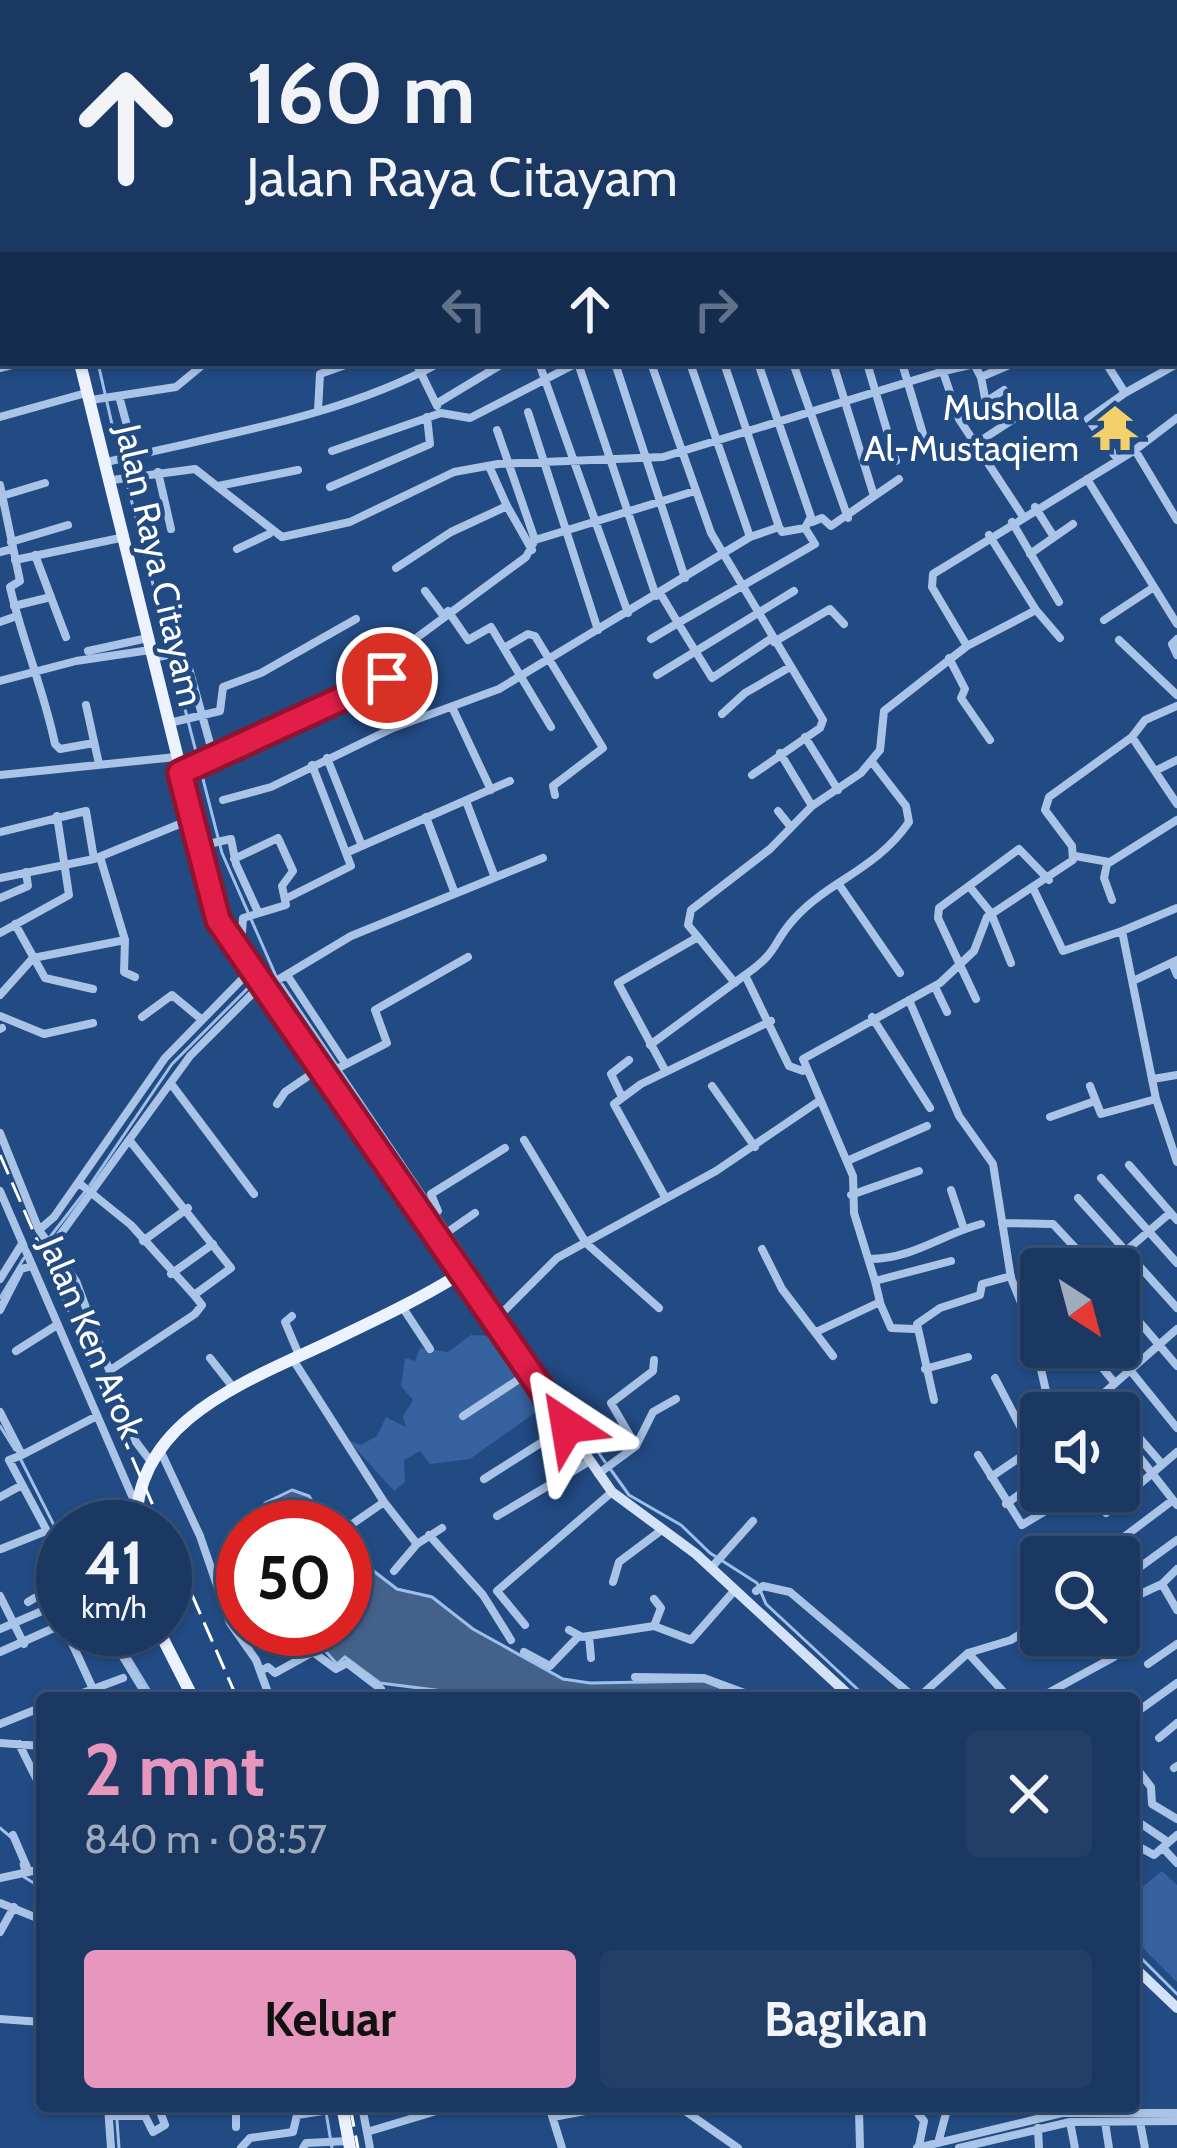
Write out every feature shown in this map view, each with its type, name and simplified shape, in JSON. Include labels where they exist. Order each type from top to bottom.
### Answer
[{"type":"main road","name":"Jalan Raya Citayam","points":[[81,366],[110,461],[167,723],[192,819],[205,844],[211,904],[232,941],[268,978],[325,1072],[434,1217],[460,1274]]},
{"type":"main road","points":[[137,1500],[156,1457],[194,1411],[232,1386],[460,1274],[502,1314],[531,1371],[567,1409],[567,1426],[590,1461],[606,1468],[613,1492],[716,1560],[734,1591],[845,1692]]},
{"type":"main road","points":[[172,1656],[190,1692]]},
{"type":"main road","points":[[1140,1973],[1177,2008]]},
{"type":"main road","points":[[340,2112],[340,2144]]},
{"type":"street","points":[[0,417],[92,397],[176,387],[201,366]]},
{"type":"street","points":[[318,410],[320,374],[343,366]]},
{"type":"street","points":[[332,451],[427,417],[499,366]]},
{"type":"street","points":[[541,366],[579,462],[628,613]]},
{"type":"street","points":[[110,461],[318,410],[418,368],[438,408],[470,418],[571,366]]},
{"type":"street","points":[[578,366],[658,595],[712,678],[830,609],[836,609],[844,624]]},
{"type":"street","points":[[616,366],[685,578]]},
{"type":"street","points":[[652,366],[724,557],[823,721],[752,775]]},
{"type":"street","points":[[691,366],[750,537]]},
{"type":"street","points":[[725,366],[782,532],[822,518],[831,526],[899,479]]},
{"type":"street","points":[[651,639],[815,544],[759,366]]},
{"type":"street","points":[[794,366],[848,518]]},
{"type":"street","points":[[834,366],[874,496]]},
{"type":"street","points":[[868,366],[896,461]]},
{"type":"street","points":[[903,366],[926,444]]},
{"type":"street","points":[[975,366],[986,403]]},
{"type":"street","points":[[981,376],[1006,366]]},
{"type":"street","points":[[1108,366],[1125,393]]},
{"type":"street","points":[[1118,460],[1088,419],[1173,366]]},
{"type":"street","points":[[114,480],[196,469],[271,533],[282,537],[321,532],[440,477],[510,464],[647,460],[876,394],[942,367],[959,418],[1022,515]]},
{"type":"street","points":[[959,418],[1004,390]]},
{"type":"street","points":[[118,397],[129,433]]},
{"type":"street","points":[[976,443],[1026,411]]},
{"type":"street","points":[[528,412],[598,630]]},
{"type":"street","points":[[330,487],[430,444],[427,417]]},
{"type":"street","points":[[967,646],[931,579],[989,535],[1135,451],[1177,418]]},
{"type":"street","points":[[497,430],[533,545]]},
{"type":"street","points":[[1135,451],[1172,495],[1177,520]]},
{"type":"street","points":[[136,455],[136,476]]},
{"type":"street","points":[[489,466],[507,506],[533,545]]},
{"type":"street","points":[[218,486],[298,470]]},
{"type":"street","name":"Jalan Raya Citayam","points":[[158,472],[171,529]]},
{"type":"street","points":[[1087,479],[1177,624]]},
{"type":"street","points":[[45,483],[1,491],[19,584],[5,588],[37,673],[57,747],[94,743]]},
{"type":"street","points":[[180,773],[399,673],[407,665],[410,645],[533,545],[695,490]]},
{"type":"street","points":[[396,568],[451,532],[507,506]]},
{"type":"street","points":[[1035,507],[1054,537]]},
{"type":"street","points":[[1012,522],[1059,602]]},
{"type":"street","points":[[1030,554],[1073,524]]},
{"type":"street","points":[[0,551],[68,525]]},
{"type":"street","points":[[223,800],[271,787],[327,758],[521,676],[724,557],[750,537],[779,527]]},
{"type":"street","points":[[237,549],[271,533]]},
{"type":"street","points":[[989,535],[1036,610],[1060,638]]},
{"type":"street","points":[[15,560],[125,537]]},
{"type":"street","points":[[35,555],[66,638]]},
{"type":"street","points":[[1104,620],[1154,587]]},
{"type":"street","points":[[425,590],[468,640],[491,628],[551,727]]},
{"type":"street","points":[[657,675],[794,591]]},
{"type":"street","points":[[0,622],[14,611],[51,597]]},
{"type":"street","points":[[735,983],[688,925],[692,910],[770,849],[812,806],[872,762],[885,732],[881,715],[949,658],[1036,610]]},
{"type":"street","points":[[167,723],[222,708],[218,692],[223,687],[278,664],[356,619]]},
{"type":"street","points":[[504,648],[531,633],[604,751],[553,786],[555,795]]},
{"type":"street","points":[[1177,639],[1172,644],[1177,655]]},
{"type":"street","points":[[1119,640],[1177,695]]},
{"type":"street","points":[[0,681],[148,649]]},
{"type":"street","points":[[88,651],[178,653],[189,665],[212,759]]},
{"type":"street","points":[[949,658],[965,688],[961,698],[991,740]]},
{"type":"street","points":[[722,714],[739,697],[790,667]]},
{"type":"street","points":[[86,705],[99,764]]},
{"type":"street","points":[[1109,862],[1075,856],[1045,810],[1046,802],[1132,736],[1145,720],[1177,706]]},
{"type":"street","points":[[452,707],[490,790]]},
{"type":"street","points":[[1132,736],[1177,804]]},
{"type":"street","points":[[805,737],[838,790]]},
{"type":"street","points":[[781,753],[812,806]]},
{"type":"street","points":[[0,775],[176,757]]},
{"type":"street","points":[[327,758],[362,846]]},
{"type":"street","points":[[1157,770],[1177,760]]},
{"type":"street","points":[[650,1046],[773,955],[794,919],[889,850],[909,822],[906,806],[872,762]]},
{"type":"street","points":[[286,898],[349,870],[348,852],[312,765]]},
{"type":"street","points":[[348,852],[510,782]]},
{"type":"street","points":[[466,801],[494,875]]},
{"type":"street","points":[[778,811],[790,826]]},
{"type":"street","points":[[0,832],[56,816],[88,813],[97,858],[125,940],[124,972],[135,977]]},
{"type":"street","points":[[0,933],[69,895],[56,816]]},
{"type":"street","points":[[426,817],[454,891]]},
{"type":"street","points":[[0,878],[97,858],[192,819]]},
{"type":"street","points":[[1112,900],[1104,872],[1109,862],[1177,820]]},
{"type":"street","points":[[205,844],[228,838],[256,912]]},
{"type":"street","points":[[232,941],[242,932],[242,918],[283,907],[283,886],[293,871],[281,839],[234,859]]},
{"type":"street","points":[[976,999],[937,913],[1019,849],[1049,880]]},
{"type":"street","points":[[915,1329],[890,1328],[851,1196],[847,1161],[801,1064],[810,1052],[935,987],[961,968],[991,914],[1049,880],[1075,856]]},
{"type":"street","points":[[46,1240],[85,1187],[165,1058],[202,1019],[268,978],[351,936],[543,858]]},
{"type":"street","points":[[0,898],[28,886],[26,872]]},
{"type":"street","points":[[840,886],[900,973]]},
{"type":"street","points":[[969,886],[991,914],[1011,963]]},
{"type":"street","points":[[1033,889],[1063,951],[1177,908]]},
{"type":"street","points":[[15,924],[45,978],[93,988]]},
{"type":"street","points":[[1122,932],[1156,1099],[1177,1162]]},
{"type":"street","points":[[667,1072],[618,983],[698,937]]},
{"type":"street","points":[[0,995],[34,958],[125,940]]},
{"type":"street","points":[[277,1104],[285,1092],[386,1043],[375,1010],[468,957]]},
{"type":"street","points":[[1132,981],[1174,961],[1177,975]]},
{"type":"street","points":[[746,975],[789,1066],[803,1071]]},
{"type":"street","points":[[268,978],[345,1063]]},
{"type":"street","points":[[46,1240],[85,1187],[130,1141],[190,1056],[268,978]]},
{"type":"street","points":[[935,987],[947,1012]]},
{"type":"street","points":[[142,1017],[172,995],[202,1019]]},
{"type":"street","points":[[910,1000],[959,1116],[993,1164],[1010,1276],[1032,1330],[1046,1392]]},
{"type":"street","points":[[0,1016],[44,1034],[93,1024]]},
{"type":"street","points":[[872,1017],[930,1108]]},
{"type":"street","points":[[665,1197],[614,1107],[622,1097],[667,1072],[770,1022]]},
{"type":"street","points":[[310,1049],[326,1038]]},
{"type":"street","points":[[622,1097],[610,1075],[629,1060]]},
{"type":"street","points":[[1153,1079],[1177,1075]]},
{"type":"street","points":[[170,1083],[254,1194]]},
{"type":"street","points":[[712,1086],[754,1147]]},
{"type":"street","points":[[1090,1086],[1104,1114],[1156,1099]]},
{"type":"street","points":[[502,1314],[557,1258],[754,1147],[819,1101]]},
{"type":"street","points":[[1050,1117],[1095,1101]]},
{"type":"street","points":[[847,1161],[927,1126]]},
{"type":"street","points":[[0,1133],[46,1240],[76,1281],[136,1442],[156,1457],[200,1536],[221,1604],[268,1692]]},
{"type":"street","points":[[524,1140],[586,1243],[659,1308]]},
{"type":"street","points":[[130,1141],[232,1266],[194,1294]]},
{"type":"street","points":[[434,1217],[431,1194],[505,1148]]},
{"type":"street","points":[[1130,1165],[1174,1216],[1130,1248]]},
{"type":"street","points":[[851,1196],[919,1172]]},
{"type":"street","points":[[1101,1178],[1177,1263]]},
{"type":"street","points":[[85,1187],[202,1305],[112,1369]]},
{"type":"street","points":[[951,1190],[964,1229]]},
{"type":"street","name":"Jalan Ken Arok","points":[[0,1191],[133,1500]]},
{"type":"street","points":[[1078,1198],[1122,1248]]},
{"type":"street","points":[[143,1241],[188,1208]]},
{"type":"street","points":[[444,1234],[475,1213]]},
{"type":"street","points":[[1002,1223],[1053,1224],[1075,1248]]},
{"type":"street","points":[[869,1258],[913,1255],[981,1224]]},
{"type":"street","points":[[171,1274],[213,1244]]},
{"type":"street","points":[[0,1280],[24,1247]]},
{"type":"street","points":[[762,1249],[782,1289],[833,1355]]},
{"type":"street","points":[[875,1281],[951,1261]]},
{"type":"street","points":[[0,1310],[21,1269],[32,1265]]},
{"type":"street","points":[[1140,1268],[1177,1308]]},
{"type":"street","points":[[915,1329],[927,1315],[981,1294],[982,1284],[1010,1276]]},
{"type":"street","points":[[816,1332],[880,1302]]},
{"type":"street","points":[[401,1305],[430,1348]]},
{"type":"street","points":[[292,1316],[285,1322],[296,1356],[384,1502],[417,1544]]},
{"type":"street","points":[[1140,1323],[1177,1366]]},
{"type":"street","points":[[16,1351],[57,1325]]},
{"type":"street","points":[[1105,1392],[1177,1328]]},
{"type":"street","points":[[915,1329],[934,1400]]},
{"type":"street","points":[[925,1369],[968,1357]]},
{"type":"street","points":[[210,1358],[232,1386]]},
{"type":"street","points":[[636,1446],[611,1403],[653,1371],[654,1360]]},
{"type":"street","points":[[1102,1368],[1114,1382]]},
{"type":"street","points":[[1130,1370],[1177,1428]]},
{"type":"street","points":[[463,1416],[531,1371]]},
{"type":"street","points":[[995,1378],[1020,1426]]},
{"type":"street","points":[[606,1468],[636,1446],[653,1412],[676,1399]]},
{"type":"street","points":[[0,1412],[12,1458],[36,1512]]},
{"type":"street","points":[[12,1458],[95,1417]]},
{"type":"street","points":[[484,1479],[567,1426]]},
{"type":"street","points":[[1140,1438],[1162,1464]]},
{"type":"street","points":[[978,1455],[1006,1504],[1027,1526],[1048,1512]]},
{"type":"street","points":[[1126,1536],[1175,1503],[1140,1456]]},
{"type":"street","points":[[992,1477],[1020,1457]]},
{"type":"street","points":[[1106,1514],[1175,1457]]},
{"type":"street","points":[[497,1516],[590,1461]]},
{"type":"street","points":[[0,1497],[22,1485]]},
{"type":"street","points":[[525,1625],[497,1591],[613,1492]]},
{"type":"street","points":[[1006,1504],[1020,1494]]},
{"type":"street","points":[[372,1510],[384,1502]]},
{"type":"street","points":[[716,1560],[753,1521]]},
{"type":"street","points":[[394,1571],[417,1544],[442,1528]]},
{"type":"street","points":[[613,1582],[619,1562],[663,1529]]},
{"type":"street","points":[[1,1549],[36,1535]]},
{"type":"street","points":[[429,1535],[483,1595],[512,1640]]},
{"type":"street","points":[[1140,1567],[1177,1540]]},
{"type":"street","points":[[1140,1594],[1162,1584],[1177,1569]]},
{"type":"street","points":[[1162,1584],[1176,1607]]},
{"type":"street","points":[[759,1589],[790,1592],[910,1692]]},
{"type":"street","points":[[569,1630],[584,1636],[654,1626],[691,1640],[734,1591]]},
{"type":"street","points":[[0,1596],[24,1644]]},
{"type":"street","points":[[28,1602],[36,1597]]},
{"type":"street","points":[[654,1599],[661,1608],[654,1626]]},
{"type":"street","points":[[0,1629],[36,1614]]},
{"type":"street","points":[[924,1692],[968,1653],[1020,1634]]},
{"type":"street","points":[[524,1652],[550,1666],[584,1636]]},
{"type":"street","points":[[584,1636],[591,1658]]},
{"type":"street","points":[[0,1652],[36,1638]]},
{"type":"street","points":[[1148,1664],[1177,1644]]},
{"type":"street","points":[[260,1671],[268,1666],[275,1673],[314,1652],[336,1669],[347,1663],[379,1692]]},
{"type":"street","points":[[968,1653],[1004,1692]]},
{"type":"street","points":[[78,1656],[93,1689]]},
{"type":"street","points":[[122,1656],[144,1692]]},
{"type":"street","points":[[1050,1692],[1113,1656]]},
{"type":"street","points":[[634,1677],[704,1678],[742,1692]]},
{"type":"street","points":[[85,1692],[123,1678]]},
{"type":"street","points":[[1140,1710],[1177,1683]]},
{"type":"street","points":[[0,1724],[36,1710]]},
{"type":"street","points":[[1159,1738],[1177,1723]]},
{"type":"street","points":[[0,1743],[36,1745]]},
{"type":"street","points":[[19,1744],[36,1778]]},
{"type":"street","points":[[1140,1773],[1151,1787],[1152,1804],[1177,1819]]},
{"type":"street","points":[[1140,1824],[1166,1845],[1177,1863]]},
{"type":"street","points":[[13,1835],[25,1873]]},
{"type":"street","points":[[1140,1851],[1150,1856],[1177,1835]]},
{"type":"street","points":[[0,1879],[36,1870]]},
{"type":"street","points":[[0,1903],[36,1917]]},
{"type":"street","points":[[0,1932],[14,1907]]},
{"type":"street","points":[[0,2019],[36,2022]]},
{"type":"street","points":[[111,2148],[113,2114],[145,2116],[153,2132],[165,2125],[160,2112]]},
{"type":"street","points":[[236,2112],[236,2127]]},
{"type":"street","points":[[241,2148],[250,2138],[292,2132],[296,2116],[316,2112]]},
{"type":"street","points":[[363,2112],[370,2148]]},
{"type":"street","points":[[367,2132],[433,2112]]},
{"type":"street","points":[[551,2112],[562,2148]]},
{"type":"street","points":[[553,2117],[580,2112]]},
{"type":"street","points":[[687,2112],[738,2148]]},
{"type":"street","points":[[860,2112],[860,2148]]},
{"type":"street","points":[[917,2112],[924,2121],[926,2146]]},
{"type":"street","points":[[926,2146],[945,2112]]},
{"type":"street","points":[[926,2146],[1062,2113],[1176,2118]]},
{"type":"street","points":[[966,2147],[1002,2143],[1038,2128],[1070,2122],[1176,2118]]},
{"type":"street","points":[[1176,2118],[1177,2133]]},
{"type":"street","points":[[1070,2122],[1075,2148]]},
{"type":"street","points":[[1105,2122],[1109,2148]]},
{"type":"street","points":[[1140,2122],[1144,2148]]},
{"type":"street","points":[[1038,2128],[1040,2148]]},
{"type":"street","points":[[303,2148],[306,2143],[340,2144]]},
{"type":"shaded area","points":[[471,1335],[494,1336],[508,1352],[536,1412],[470,1459],[430,1464],[420,1451],[404,1460],[405,1482],[394,1491],[348,1440],[361,1445],[377,1436],[386,1417],[406,1427],[403,1416],[413,1400],[401,1386],[405,1358],[415,1361],[420,1348],[448,1352]]},
{"type":"shaded area","points":[[292,1490],[311,1500],[271,1500]]},
{"type":"shaded area","points":[[372,1570],[397,1589],[432,1597],[473,1629],[563,1679],[590,1683],[704,1681],[732,1692],[444,1692],[380,1683],[345,1657],[337,1664],[330,1656],[372,1656]]},
{"type":"shaded area","points":[[1162,1871],[1177,1885],[1177,1982],[1140,1945],[1140,1889]]},
{"type":"waterway","points":[[99,366],[119,455]]},
{"type":"waterway","points":[[122,464],[222,853],[276,976]]},
{"type":"waterway","points":[[90,1185],[172,1064],[253,983]]},
{"type":"waterway","points":[[282,984],[501,1308]]},
{"type":"waterway","points":[[50,1237],[84,1193]]},
{"type":"waterway","points":[[0,1298],[24,1258]]},
{"type":"waterway","points":[[505,1317],[605,1462]]},
{"type":"waterway","points":[[0,1426],[15,1450]]},
{"type":"waterway","points":[[20,1458],[41,1500]]},
{"type":"waterway","points":[[611,1470],[629,1495],[681,1525],[710,1553],[757,1583],[766,1604],[861,1692]]},
{"type":"waterway","points":[[128,1656],[150,1692]]},
{"type":"waterway","points":[[0,1828],[12,1838]]},
{"type":"waterway","points":[[21,1864],[24,1877],[36,1884]]},
{"type":"waterway","points":[[1140,1957],[1177,1994]]},
{"type":"waterway","points":[[116,2112],[119,2148]]},
{"type":"waterway","points":[[326,2112],[332,2148]]},
{"type":"railway","points":[[0,1155],[234,1692]]},
{"type":"railway","points":[[351,2112],[358,2148]]},
{"type":"place","name":"Musholla Al-Mustaqiem","points":[[1115,428]]},
{"type":"route","points":[[387,678],[245,748],[180,773],[211,904],[567,1426]]}]
